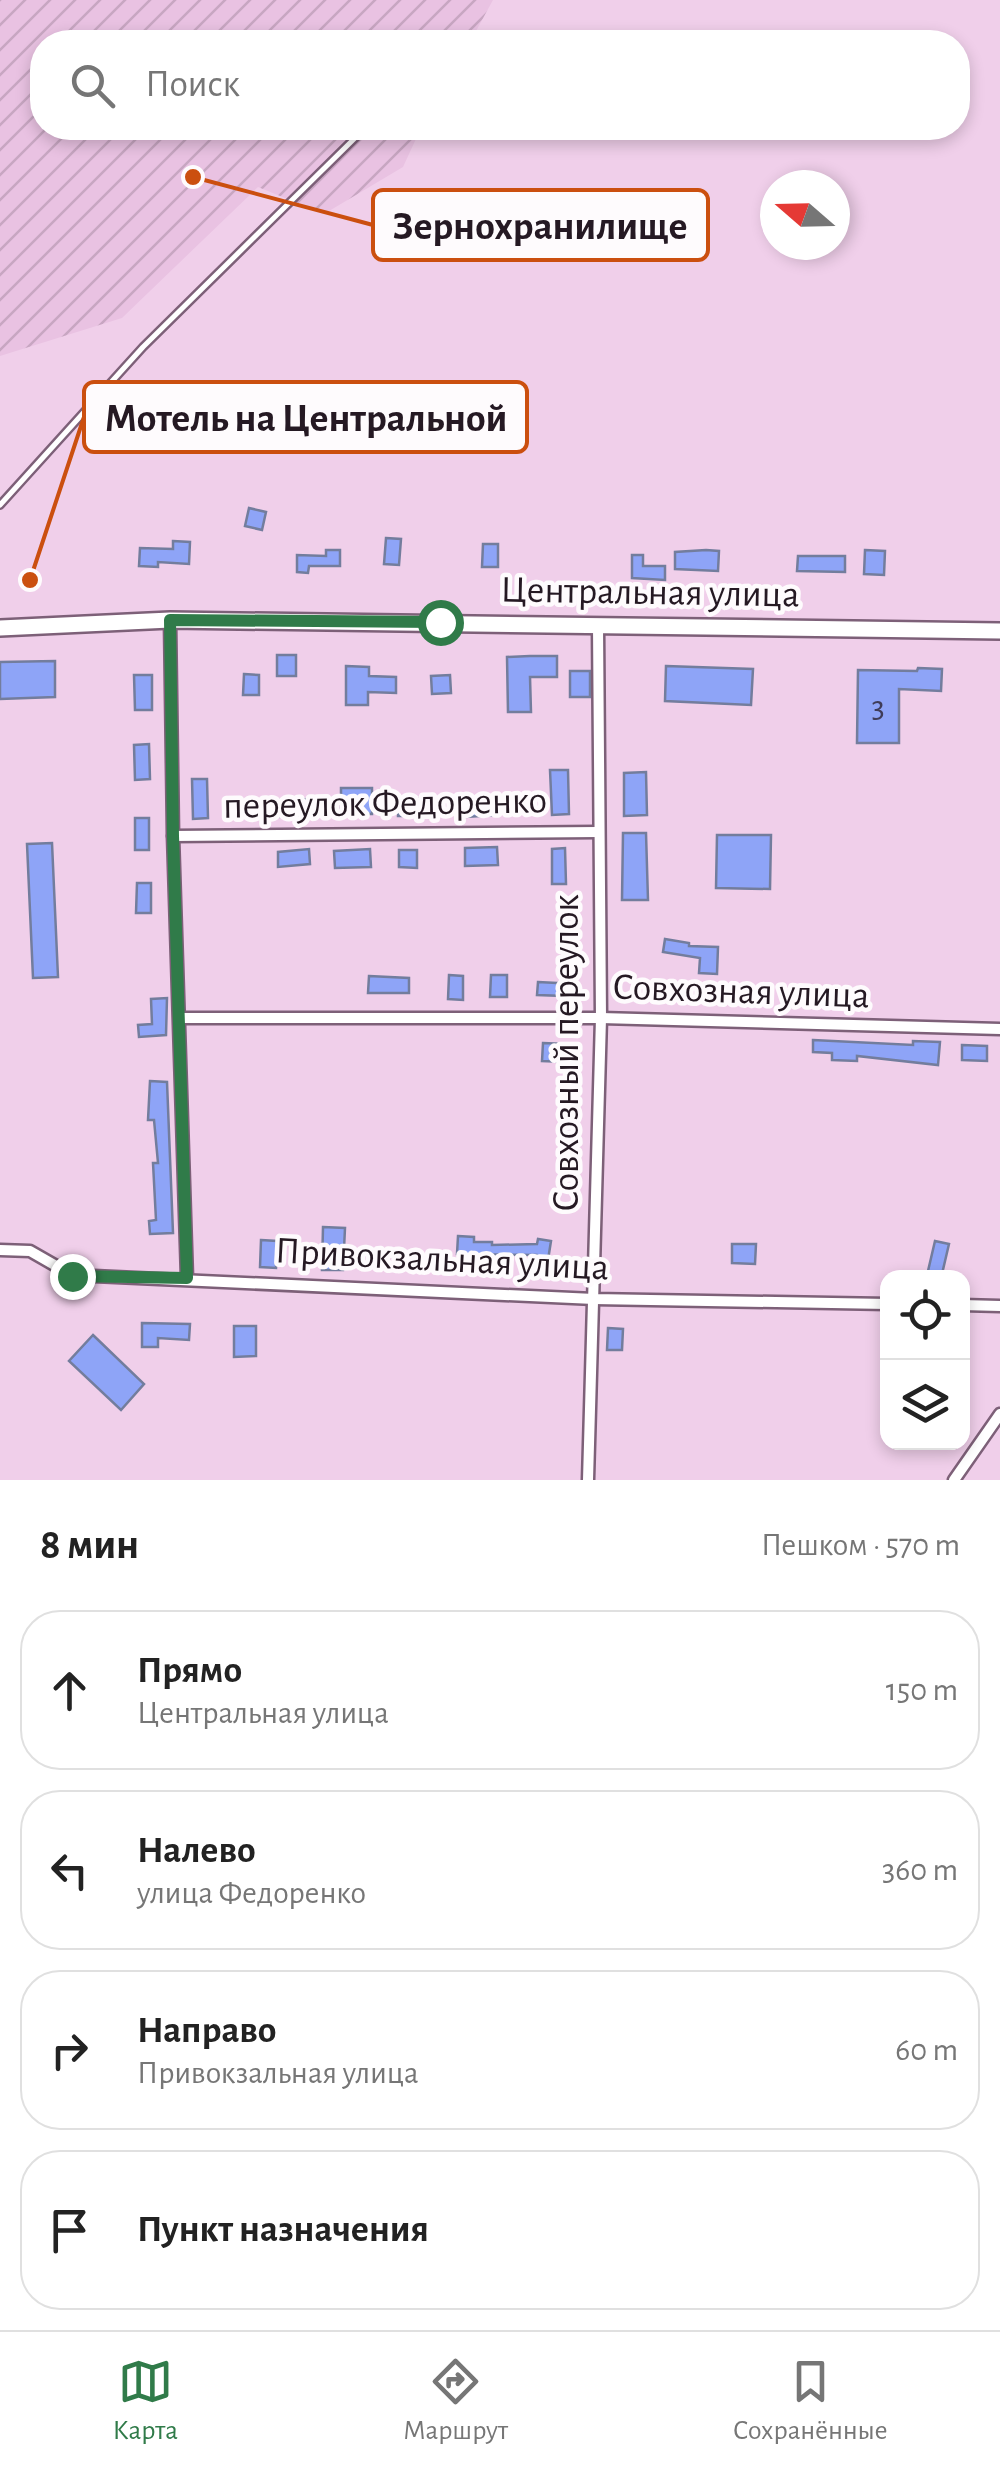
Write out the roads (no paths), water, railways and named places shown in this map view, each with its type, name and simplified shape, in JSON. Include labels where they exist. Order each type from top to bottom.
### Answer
[{"type":"street","name":"Центральная улица","points":[[0,628],[170,620],[1000,631]]},
{"type":"street","points":[[170,620],[187,1278]]},
{"type":"street","name":"Совхозный переулок","points":[[588,1480],[601,1018],[598,626]]},
{"type":"street","name":"переулок Федоренко","points":[[173,836],[598,832]]},
{"type":"street","name":"Совхозная улица","points":[[181,1018],[601,1018],[1000,1029]]},
{"type":"street","name":"Привокзальная улица","points":[[0,1250],[30,1250],[72,1276],[187,1278],[594,1299],[880,1304]]},
{"type":"street","points":[[970,1305],[1000,1306]]},
{"type":"street","points":[[954,1480],[1000,1414]]},
{"type":"lane","points":[[0,505],[143,348],[353,140]]},
{"type":"place","name":"Зернохранилище","points":[[193,177]]},
{"type":"place","name":"Мотель на Центральной","points":[[30,580]]}]
